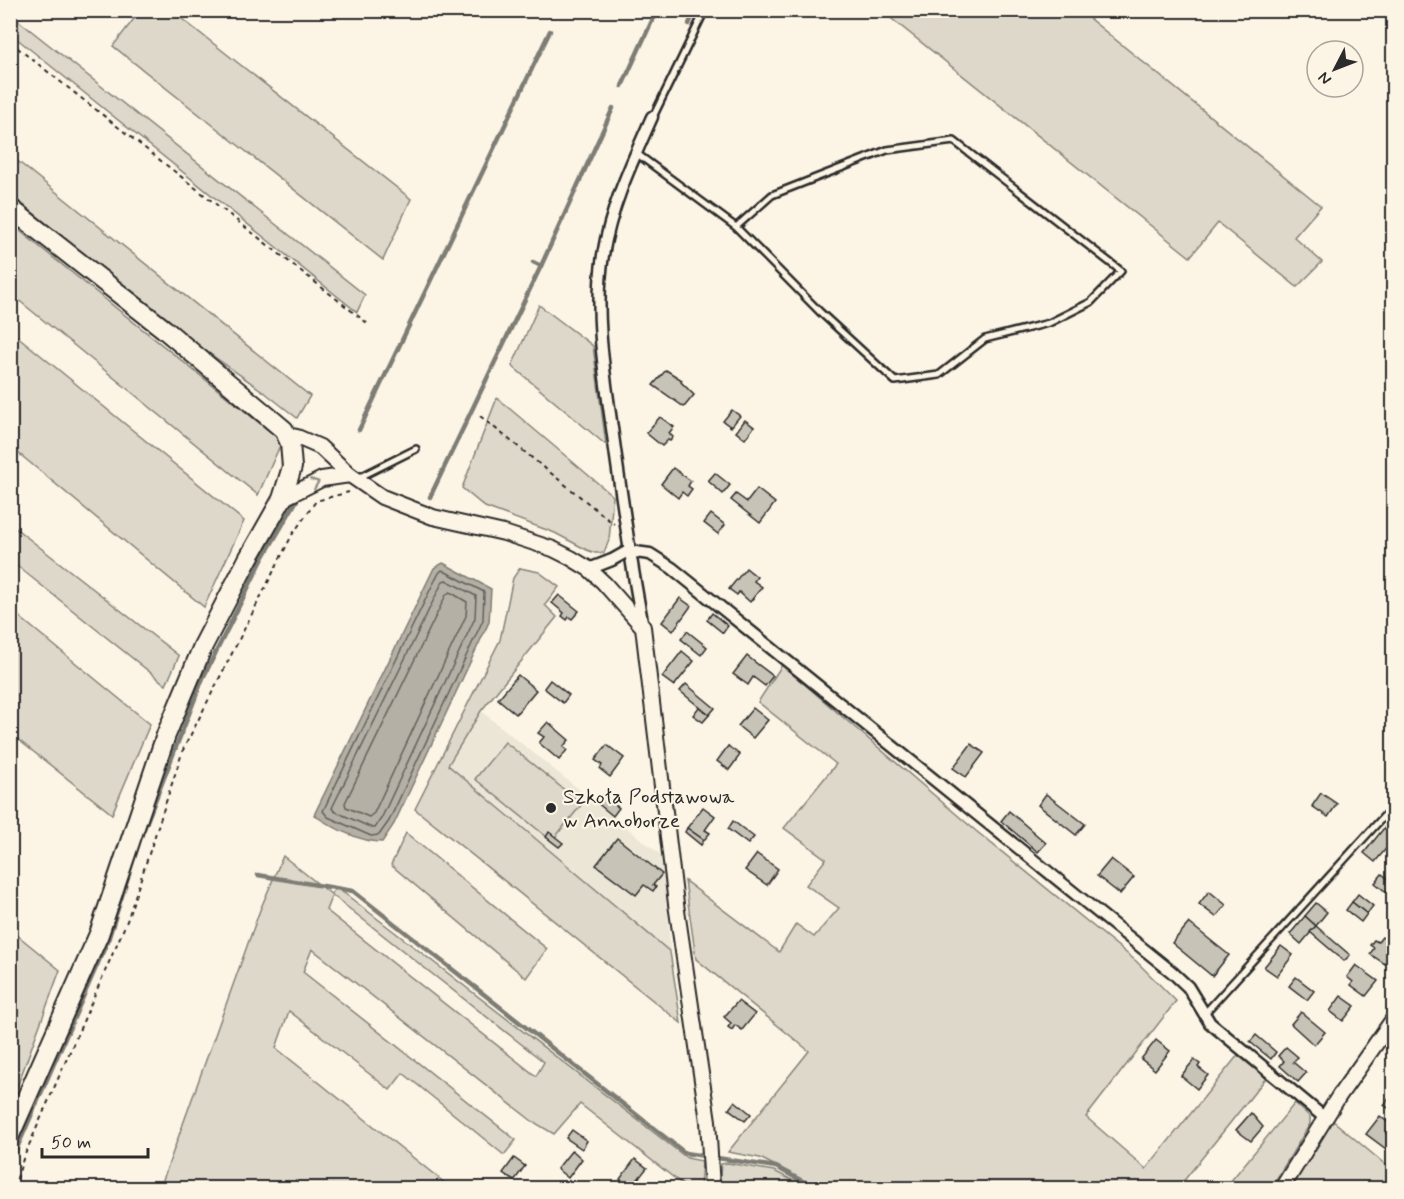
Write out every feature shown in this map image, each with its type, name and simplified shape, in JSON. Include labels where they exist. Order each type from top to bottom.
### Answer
[{"type":"highway","points":[[10,208],[164,329],[284,430],[288,435],[292,467],[282,499],[203,646],[166,735],[99,934],[10,1135]]},
{"type":"street","points":[[652,117],[627,172],[613,212],[603,254],[600,288],[602,355],[628,551],[643,627],[676,904],[708,1121],[712,1188]]},
{"type":"street","points":[[288,435],[320,447],[353,477],[382,497],[433,517],[504,533],[554,549],[589,569],[614,593],[643,627]]},
{"type":"street","points":[[282,499],[322,479],[353,477]]},
{"type":"street","points":[[589,569],[628,551],[656,556],[1172,972],[1188,987],[1210,1023],[1325,1118]]},
{"type":"street","points":[[1282,1188],[1325,1118],[1394,1018]]},
{"type":"lane","points":[[652,117],[705,10]]},
{"type":"lane","points":[[636,153],[736,227],[820,312],[895,381],[939,375],[985,339],[1049,323],[1091,302],[1120,271],[954,141],[887,150],[772,195],[736,227]]},
{"type":"lane","points":[[353,477],[416,449]]},
{"type":"lane","points":[[1204,1014],[1394,805]]},
{"type":"path","points":[[10,42],[366,323]]},
{"type":"path","points":[[480,416],[611,523],[625,529]]},
{"type":"path","points":[[14,1188],[23,1159],[127,921],[183,750],[292,535],[316,501],[345,492],[373,490]]},
{"type":"shaded area","points":[[140,11],[172,11],[411,199],[383,260],[113,46]]},
{"type":"shaded area","points":[[882,11],[1080,11],[1321,206],[1294,237],[1322,262],[1297,287],[1218,223],[1190,257]]},
{"type":"shaded area","points":[[10,14],[365,295],[357,312],[11,34]]},
{"type":"shaded area","points":[[10,155],[310,396],[297,418],[199,346],[11,195]]},
{"type":"shaded area","points":[[10,223],[282,441],[258,495],[11,294]]},
{"type":"shaded area","points":[[539,305],[593,346],[606,445],[512,366]]},
{"type":"shaded area","points":[[11,331],[244,521],[204,607],[11,447]]},
{"type":"shaded area","points":[[497,398],[613,496],[609,540],[604,553],[587,550],[555,533],[485,507],[462,488]]},
{"type":"shaded area","points":[[10,524],[179,656],[166,685],[11,561]]},
{"type":"shaded area","points":[[520,568],[539,572],[559,587],[545,605],[557,617],[481,711],[448,765],[670,952],[681,1023],[415,809],[500,640],[513,578]]},
{"type":"shaded area","points":[[11,610],[150,724],[112,814],[11,734]]},
{"type":"shaded area","points":[[782,665],[976,831],[1136,961],[1176,1001],[1086,1117],[1146,1169],[1238,1055],[1266,1078],[1178,1188],[819,1188],[760,1158],[728,1152],[809,1051],[696,959],[685,881],[779,952],[796,924],[814,937],[839,908],[806,885],[826,859],[784,828],[836,764],[758,702]]},
{"type":"shaded area","name":"Szkoła Podstawowa w Annoborze","points":[[481,711],[666,859],[670,952],[447,765]]},
{"type":"shaded area","points":[[505,742],[582,804],[552,841],[475,779]]},
{"type":"shaded area","points":[[406,833],[547,949],[526,978],[391,865]]},
{"type":"shaded area","points":[[283,856],[331,894],[336,888],[687,1158],[702,1161],[700,1188],[687,1188],[580,1104],[554,1134],[532,1121],[312,949],[303,972],[516,1140],[504,1155],[403,1073],[390,1090],[289,1011],[276,1048],[451,1188],[160,1188],[260,910]],"holes":[[[332,895],[544,1062],[536,1076],[326,910]]]},
{"type":"shaded area","points":[[11,930],[60,970],[17,1087],[10,1082]]},
{"type":"shaded area","points":[[1295,1103],[1310,1117],[1310,1124],[1271,1188],[1225,1188]]},
{"type":"shaded area","points":[[1331,1119],[1393,1171],[1393,1188],[1290,1188]]},
{"type":"shaded area","points":[[728,1163],[774,1171],[808,1188],[719,1188],[721,1164]]},
{"type":"water","points":[[443,563],[491,589],[489,622],[394,824],[382,842],[365,840],[338,829],[314,815],[434,568]]},
{"type":"building","points":[[666,370],[682,380],[681,382],[694,395],[684,407],[653,385]]},
{"type":"building","points":[[732,410],[740,416],[731,427],[723,421]]},
{"type":"building","points":[[660,417],[674,427],[669,433],[673,437],[662,446],[646,433]]},
{"type":"building","points":[[745,420],[754,427],[745,439],[736,432]]},
{"type":"building","points":[[673,468],[691,481],[688,486],[692,489],[687,496],[682,492],[678,498],[661,484]]},
{"type":"building","points":[[715,473],[730,485],[723,494],[708,481]]},
{"type":"building","points":[[757,489],[775,503],[760,523],[731,500],[736,494],[747,502]]},
{"type":"building","points":[[711,514],[725,525],[718,534],[704,523]]},
{"type":"building","points":[[746,568],[757,577],[754,581],[762,587],[750,602],[739,592],[737,595],[729,589]]},
{"type":"building","points":[[559,595],[579,611],[572,619],[569,617],[567,620],[562,616],[564,613],[552,603]]},
{"type":"building","points":[[680,598],[691,606],[673,631],[662,622]]},
{"type":"building","points":[[712,613],[728,626],[723,633],[707,620]]},
{"type":"building","points":[[687,631],[707,647],[701,655],[681,639]]},
{"type":"building","points":[[682,651],[694,661],[674,686],[662,677]]},
{"type":"building","points":[[747,656],[773,676],[765,686],[753,677],[748,685],[733,674]]},
{"type":"building","points":[[518,675],[536,690],[516,714],[498,699]]},
{"type":"building","points":[[550,680],[569,695],[563,703],[544,688]]},
{"type":"building","points":[[686,684],[715,708],[709,715],[680,691]]},
{"type":"building","points":[[699,707],[709,715],[703,722],[693,715]]},
{"type":"building","points":[[753,708],[768,720],[753,738],[738,726]]},
{"type":"building","points":[[548,722],[569,740],[563,747],[567,750],[559,760],[539,743],[544,737],[538,733]]},
{"type":"building","points":[[971,744],[984,753],[966,777],[953,768]]},
{"type":"building","points":[[607,745],[624,758],[610,777],[600,769],[602,765],[595,760]]},
{"type":"building","points":[[728,746],[740,755],[729,770],[717,761]]},
{"type":"building","points":[[1321,793],[1337,804],[1328,817],[1312,806]]},
{"type":"building","points":[[1046,794],[1085,824],[1076,835],[1038,805]]},
{"type":"building","points":[[602,795],[619,808],[613,816],[596,802]]},
{"type":"building","points":[[703,807],[715,816],[705,830],[710,833],[704,840],[687,828]]},
{"type":"building","points":[[1009,811],[1046,843],[1038,852],[1001,821]]},
{"type":"building","points":[[733,821],[754,837],[748,844],[728,829]]},
{"type":"building","points":[[687,828],[704,840],[701,845],[685,832]]},
{"type":"building","points":[[1384,828],[1394,835],[1394,839],[1375,862],[1364,853]]},
{"type":"building","points":[[549,832],[563,843],[559,847],[546,837]]},
{"type":"building","points":[[617,838],[662,874],[653,885],[656,887],[653,891],[644,885],[636,895],[596,865]]},
{"type":"building","points":[[757,854],[778,869],[767,885],[745,870]]},
{"type":"building","points":[[1111,859],[1134,877],[1120,894],[1097,876]]},
{"type":"building","points":[[1382,874],[1393,883],[1386,892],[1375,883]]},
{"type":"building","points":[[1209,891],[1226,905],[1216,917],[1199,904]]},
{"type":"building","points":[[1358,894],[1373,906],[1367,914],[1352,902]]},
{"type":"building","points":[[1352,902],[1367,914],[1361,922],[1346,910]]},
{"type":"building","points":[[1316,903],[1327,912],[1316,926],[1305,916]]},
{"type":"building","points":[[1305,916],[1316,926],[1301,944],[1290,934]]},
{"type":"building","points":[[1189,923],[1229,955],[1212,976],[1172,943]]},
{"type":"building","points":[[1316,926],[1350,955],[1344,961],[1310,932]]},
{"type":"building","points":[[1382,937],[1394,945],[1394,953],[1385,964],[1370,954],[1374,948],[1370,945],[1374,940],[1378,942]]},
{"type":"building","points":[[1281,946],[1293,955],[1277,976],[1264,967]]},
{"type":"building","points":[[1356,965],[1378,981],[1366,996],[1351,985],[1353,982],[1347,977]]},
{"type":"building","points":[[1296,977],[1314,991],[1307,1000],[1289,986]]},
{"type":"building","points":[[1341,996],[1355,1006],[1343,1021],[1330,1011]]},
{"type":"building","points":[[738,1001],[755,1014],[742,1030],[735,1025],[732,1030],[728,1027],[731,1023],[724,1017]]},
{"type":"building","points":[[1301,1012],[1325,1032],[1314,1045],[1291,1024]]},
{"type":"building","points":[[1256,1035],[1276,1052],[1271,1059],[1250,1042]]},
{"type":"building","points":[[1156,1040],[1170,1051],[1155,1070],[1141,1059]]},
{"type":"building","points":[[1286,1047],[1298,1057],[1293,1062],[1306,1073],[1298,1082],[1280,1066],[1284,1061],[1278,1056]]},
{"type":"building","points":[[1194,1060],[1200,1064],[1198,1067],[1208,1075],[1197,1089],[1181,1076]]},
{"type":"building","points":[[1394,1092],[1394,1112],[1384,1105]]},
{"type":"building","points":[[735,1101],[751,1114],[745,1121],[729,1109]]},
{"type":"building","points":[[1251,1113],[1263,1127],[1251,1141],[1236,1130]]},
{"type":"building","points":[[1380,1116],[1391,1125],[1386,1133],[1393,1139],[1386,1149],[1366,1134]]},
{"type":"building","points":[[572,1130],[587,1141],[582,1149],[566,1138]]},
{"type":"building","points":[[572,1150],[582,1159],[568,1178],[557,1169]]},
{"type":"building","points":[[514,1158],[525,1166],[514,1181],[503,1173]]},
{"type":"building","points":[[635,1159],[647,1168],[631,1188],[620,1179]]},
{"type":"waterway","points":[[622,86],[657,10]]},
{"type":"waterway","points":[[689,24],[695,10]]},
{"type":"waterway","points":[[359,430],[550,31]]},
{"type":"waterway","points":[[430,497],[541,266],[613,108]]},
{"type":"waterway","points":[[533,262],[541,266]]},
{"type":"waterway","points":[[144,829],[203,678],[263,558],[297,500]]},
{"type":"waterway","points":[[10,1164],[108,940],[139,842]]},
{"type":"waterway","points":[[258,875],[353,891],[685,1153],[776,1167],[815,1188]]},
{"type":"place","name":"Szkoła Podstawowa w Annoborze","points":[[551,808]]}]
